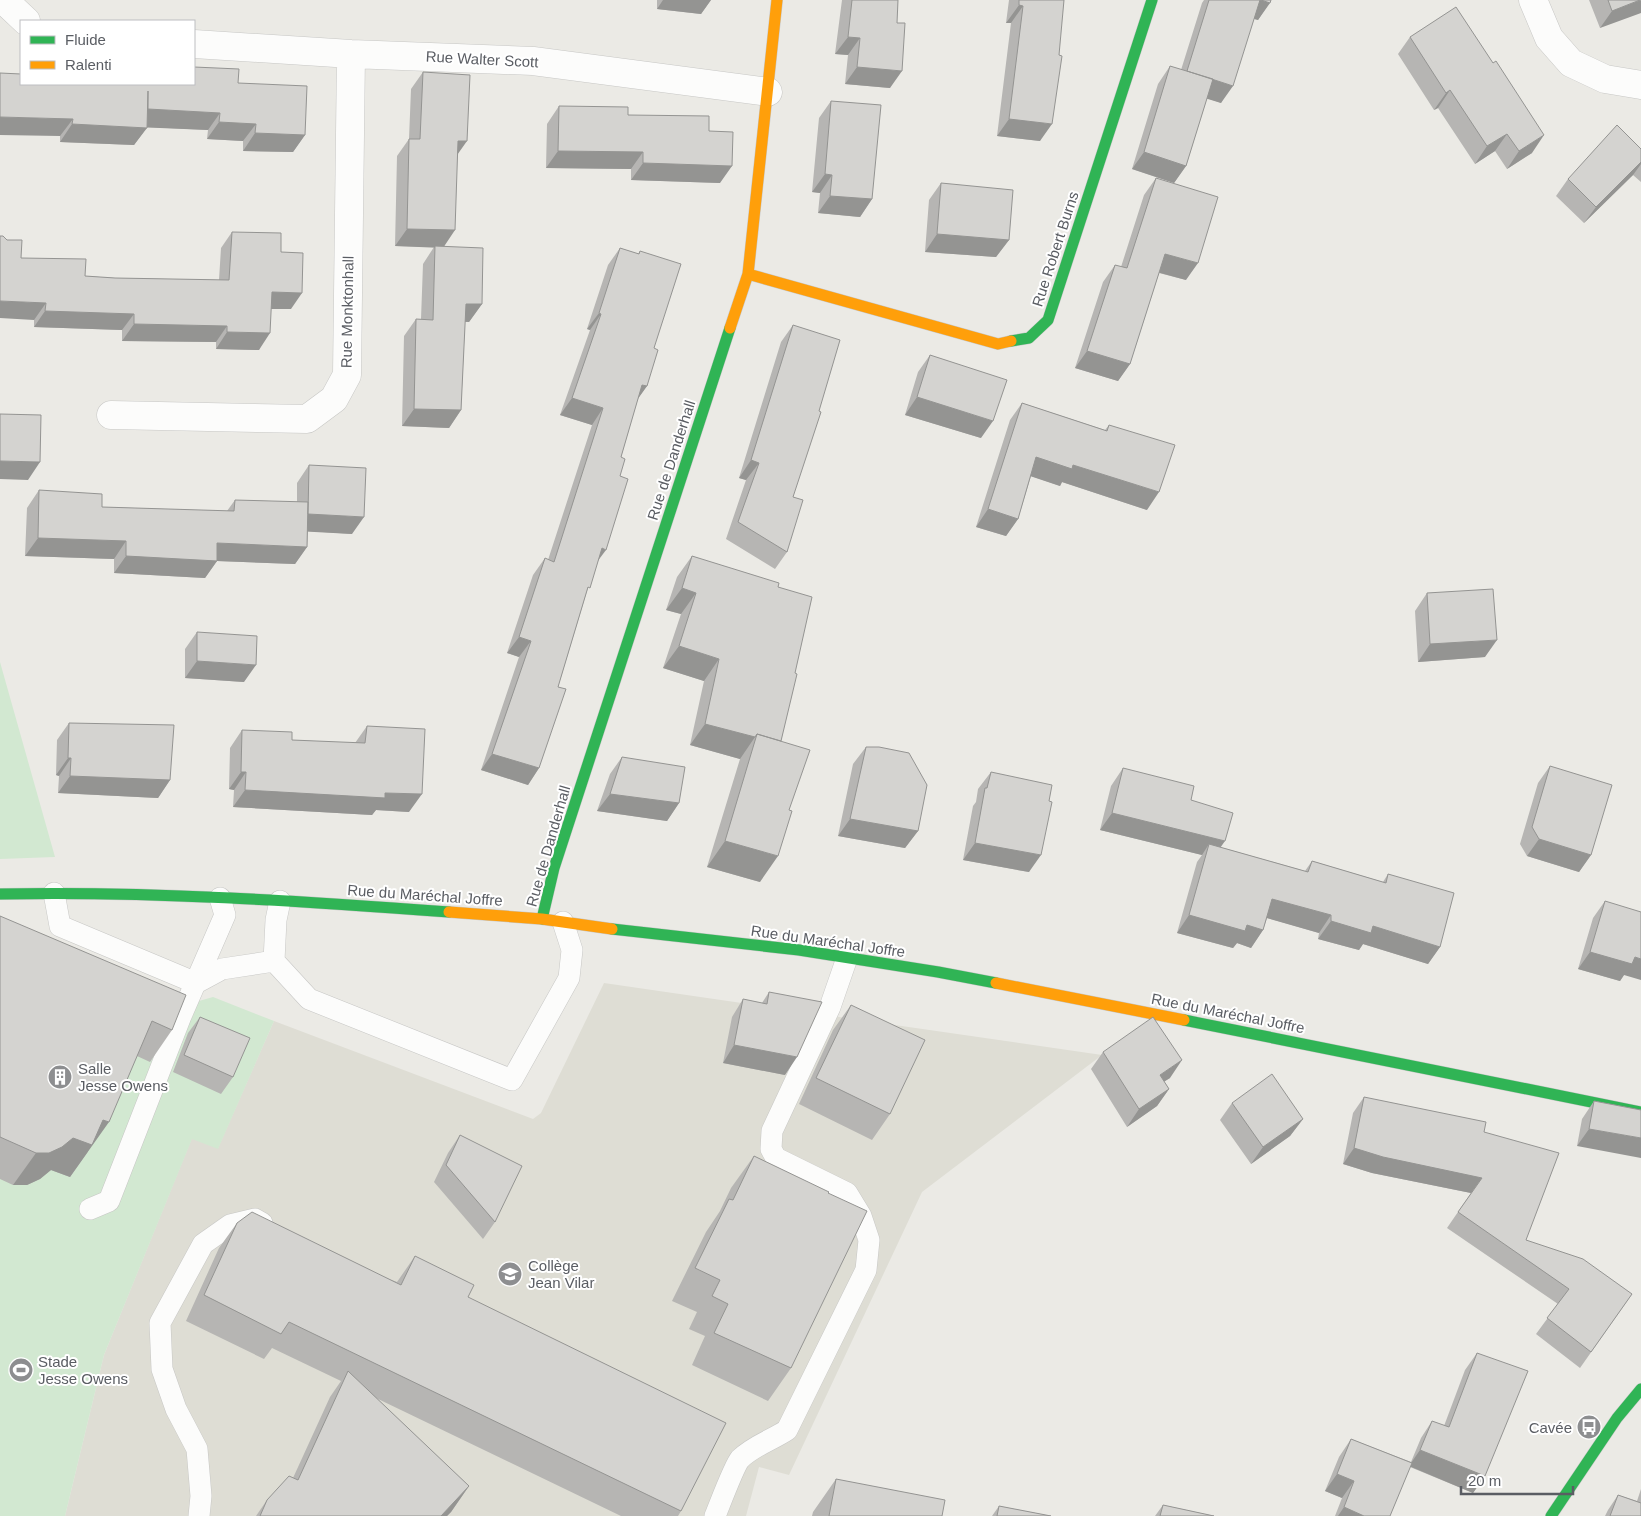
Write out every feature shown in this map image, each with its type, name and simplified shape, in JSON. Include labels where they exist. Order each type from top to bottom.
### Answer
[{"type":"street","points":[[9,0],[9,5],[25,20]]},
{"type":"street","name":"Rue de Danderhall","points":[[542,919],[554,868],[748,274],[776,0]]},
{"type":"street","name":"Rue Robert Burns","points":[[748,274],[998,344],[1029,338],[1048,320],[1152,0]]},
{"type":"street","points":[[1533,0],[1549,38],[1571,63],[1605,80],[1641,85]]},
{"type":"street","name":"Rue Walter Scott","points":[[195,44],[351,54],[533,61],[768,92]]},
{"type":"street","name":"Rue Monktonhall","points":[[111,415],[307,419],[334,399],[347,376],[351,54]]},
{"type":"street","name":"Rue du Maréchal Joffre","points":[[0,894],[220,898],[542,919],[600,928],[799,950],[938,972],[1641,1112]]},
{"type":"street","points":[[1551,1516],[1617,1418],[1641,1389]]},
{"type":"lane","points":[[54,894],[60,926],[196,983]]},
{"type":"lane","points":[[90,1208],[109,1202],[181,1016],[225,914],[220,898]]},
{"type":"lane","points":[[280,901],[276,920],[274,961],[309,1000],[512,1080],[568,978],[572,950],[563,922]]},
{"type":"lane","points":[[716,1516],[739,1460],[753,1449],[787,1430],[866,1270],[869,1240],[861,1216],[847,1194],[776,1158],[771,1149],[772,1131],[830,1007],[847,958]]},
{"type":"lane","points":[[196,983],[222,969],[274,961]]},
{"type":"lane","points":[[200,1516],[201,1496],[197,1449],[176,1409],[162,1369],[160,1323],[203,1244],[230,1225],[255,1220],[278,1231]]},
{"type":"shaded area","name":"Collège Jean Vilar","points":[[604,983],[1102,1055],[922,1192],[789,1475],[759,1467],[746,1516],[65,1516],[104,1355],[192,1138],[218,1148],[274,1021],[533,1119],[541,1113]]},
{"type":"green space","points":[[0,662],[55,857],[0,859]]},
{"type":"green space","points":[[0,936],[191,1020],[199,1001],[213,997],[274,1021],[218,1149],[192,1139],[104,1355],[65,1516],[0,1516]]},
{"type":"building","points":[[852,0],[898,0],[897,23],[905,23],[902,71],[857,67],[860,38],[848,37]]},
{"type":"building","points":[[1019,0],[1064,0],[1059,55],[1062,56],[1052,124],[1009,119],[1023,6],[1019,5]]},
{"type":"building","points":[[1209,0],[1260,0],[1233,86],[1187,71]]},
{"type":"building","points":[[1608,0],[1640,0],[1612,11]]},
{"type":"building","points":[[1456,7],[1493,63],[1496,61],[1544,135],[1519,151],[1507,134],[1487,146],[1450,90],[1446,93],[1410,37]]},
{"type":"building","points":[[1170,66],[1213,79],[1186,166],[1144,152]]},
{"type":"building","points":[[195,67],[239,69],[238,83],[307,86],[305,135],[255,133],[256,124],[219,122],[220,113],[148,109],[148,91],[147,128],[72,124],[73,119],[0,117],[0,73],[20,74],[20,85],[195,85]]},
{"type":"building","points":[[423,72],[470,75],[467,141],[458,141],[455,230],[407,229],[409,139],[420,139]]},
{"type":"building","points":[[831,101],[881,105],[872,199],[830,196],[832,175],[825,174]]},
{"type":"building","points":[[559,106],[628,107],[628,115],[709,116],[709,131],[733,132],[732,166],[643,163],[643,152],[558,151]]},
{"type":"building","points":[[1617,125],[1641,149],[1641,162],[1596,207],[1568,179]]},
{"type":"building","points":[[1156,178],[1218,197],[1198,263],[1165,254],[1130,364],[1087,351],[1115,265],[1127,268]]},
{"type":"building","points":[[941,183],[1013,190],[1009,240],[937,234]]},
{"type":"building","points":[[232,232],[281,233],[281,252],[303,253],[302,293],[272,292],[270,333],[227,332],[227,326],[134,324],[134,314],[45,311],[46,303],[0,301],[0,236],[7,240],[22,240],[21,258],[86,259],[85,276],[229,280]]},
{"type":"building","points":[[435,246],[483,248],[482,304],[466,304],[461,410],[414,409],[416,319],[433,320]]},
{"type":"building","points":[[620,248],[639,254],[640,251],[681,264],[654,348],[658,350],[647,386],[642,385],[621,457],[625,459],[620,476],[628,479],[606,550],[602,548],[590,588],[588,587],[558,687],[566,689],[539,768],[492,754],[531,641],[519,637],[545,558],[554,562],[603,408],[572,398],[601,314],[599,313]]},
{"type":"building","points":[[793,325],[840,340],[819,411],[821,412],[793,497],[803,500],[787,552],[738,522],[759,463],[751,460]]},
{"type":"building","points":[[930,355],[1007,380],[993,421],[917,397]]},
{"type":"building","points":[[1022,403],[1107,431],[1109,425],[1175,445],[1159,492],[1073,465],[1072,469],[1036,457],[1018,519],[988,509]]},
{"type":"building","points":[[0,414],[41,415],[40,462],[0,461]]},
{"type":"building","points":[[309,465],[366,468],[364,517],[308,514]]},
{"type":"building","points":[[39,490],[102,494],[102,507],[234,511],[235,500],[308,502],[307,547],[217,543],[217,561],[126,556],[126,541],[38,538]]},
{"type":"building","points":[[692,556],[779,583],[778,587],[812,597],[795,673],[797,674],[781,741],[757,734],[755,737],[705,724],[719,659],[679,646],[696,593],[682,588]]},
{"type":"building","points":[[1493,589],[1497,640],[1430,644],[1427,593]]},
{"type":"building","points":[[197,632],[257,636],[256,665],[197,661]]},
{"type":"building","points":[[69,723],[174,725],[170,780],[70,776],[71,758],[68,758]]},
{"type":"building","points":[[367,726],[425,729],[422,794],[385,793],[385,798],[245,790],[246,772],[241,772],[242,730],[292,732],[292,740],[365,743]]},
{"type":"building","points":[[757,734],[810,750],[789,810],[792,811],[778,856],[725,841]]},
{"type":"building","points":[[866,747],[879,747],[909,753],[927,785],[918,831],[850,819]]},
{"type":"building","points":[[622,757],[685,767],[679,803],[610,794]]},
{"type":"building","points":[[1550,766],[1612,785],[1591,855],[1539,839],[1532,827]]},
{"type":"building","points":[[1123,768],[1194,786],[1191,800],[1233,813],[1225,841],[1112,813]]},
{"type":"building","points":[[991,772],[1052,785],[1049,801],[1052,802],[1041,855],[975,843],[985,788],[987,788]]},
{"type":"building","points":[[1209,844],[1308,872],[1312,861],[1386,883],[1388,874],[1454,893],[1440,947],[1373,926],[1371,933],[1331,921],[1331,915],[1272,899],[1263,930],[1247,925],[1245,931],[1189,915]]},
{"type":"building","points":[[1605,901],[1641,912],[1641,959],[1635,957],[1632,964],[1590,952]]},
{"type":"building","name":"Salle Jesse Owens","points":[[0,916],[186,995],[172,1030],[152,1021],[109,1122],[103,1120],[92,1145],[73,1138],[62,1147],[49,1153],[36,1153],[0,1137]]},
{"type":"building","points":[[769,992],[822,1002],[797,1057],[734,1045],[743,999],[767,1004]]},
{"type":"building","points":[[851,1005],[925,1040],[890,1114],[816,1078]]},
{"type":"building","points":[[200,1017],[250,1038],[233,1077],[184,1055]]},
{"type":"building","points":[[1153,1017],[1182,1060],[1160,1075],[1169,1089],[1139,1109],[1103,1052]]},
{"type":"building","points":[[1272,1074],[1303,1119],[1263,1147],[1232,1103]]},
{"type":"building","points":[[1364,1097],[1486,1122],[1484,1132],[1559,1153],[1526,1240],[1583,1259],[1632,1294],[1591,1352],[1547,1318],[1569,1289],[1458,1212],[1482,1178],[1383,1157],[1354,1148]]},
{"type":"building","points":[[1594,1101],[1641,1110],[1641,1138],[1589,1129]]},
{"type":"building","points":[[460,1135],[522,1166],[495,1222],[446,1165]]},
{"type":"building","points":[[754,1156],[867,1211],[791,1368],[714,1333],[728,1304],[712,1296],[720,1280],[695,1268],[729,1199],[733,1200]]},
{"type":"building","points":[[252,1212],[401,1285],[415,1256],[474,1285],[468,1297],[726,1423],[681,1511],[289,1322],[281,1334],[204,1295],[237,1223]]},
{"type":"building","points":[[1477,1353],[1528,1371],[1485,1476],[1420,1450],[1432,1421],[1449,1427]]},
{"type":"building","points":[[348,1371],[469,1486],[441,1516],[260,1516],[267,1500],[289,1476],[298,1480]]},
{"type":"building","points":[[1351,1439],[1412,1463],[1390,1516],[1364,1516],[1344,1507],[1354,1481],[1337,1474]]},
{"type":"building","points":[[836,1479],[945,1500],[942,1516],[829,1516]]},
{"type":"building","points":[[1618,1495],[1641,1503],[1641,1516],[1610,1516]]},
{"type":"building","points":[[1163,1505],[1214,1516],[1160,1516]]},
{"type":"building","points":[[999,1506],[1051,1516],[997,1516]]},
{"type":"traffic: fast","points":[[1011,341],[1029,338],[1048,320],[1152,0]]},
{"type":"traffic: fast","points":[[542,919],[554,868],[730,328]]},
{"type":"traffic: fast","points":[[0,894],[169,895],[449,912]]},
{"type":"traffic: fast","points":[[612,929],[799,950],[996,983]]},
{"type":"traffic: fast","points":[[1184,1020],[1641,1112]]},
{"type":"traffic: fast","points":[[1551,1516],[1617,1418],[1641,1389]]},
{"type":"traffic: slow","points":[[730,328],[748,274],[777,0]]},
{"type":"traffic: slow","points":[[748,274],[998,344],[1011,341]]},
{"type":"traffic: slow","points":[[449,912],[542,919],[612,929]]},
{"type":"traffic: slow","points":[[996,983],[1184,1020]]},
{"type":"place","name":"Salle Jesse Owens","points":[[60,1077]]},
{"type":"place","name":"Collège Jean Vilar","points":[[510,1274]]},
{"type":"place","name":"Stade Jesse Owens","points":[[21,1370]]},
{"type":"place","name":"Cavée","points":[[1589,1427]]}]
